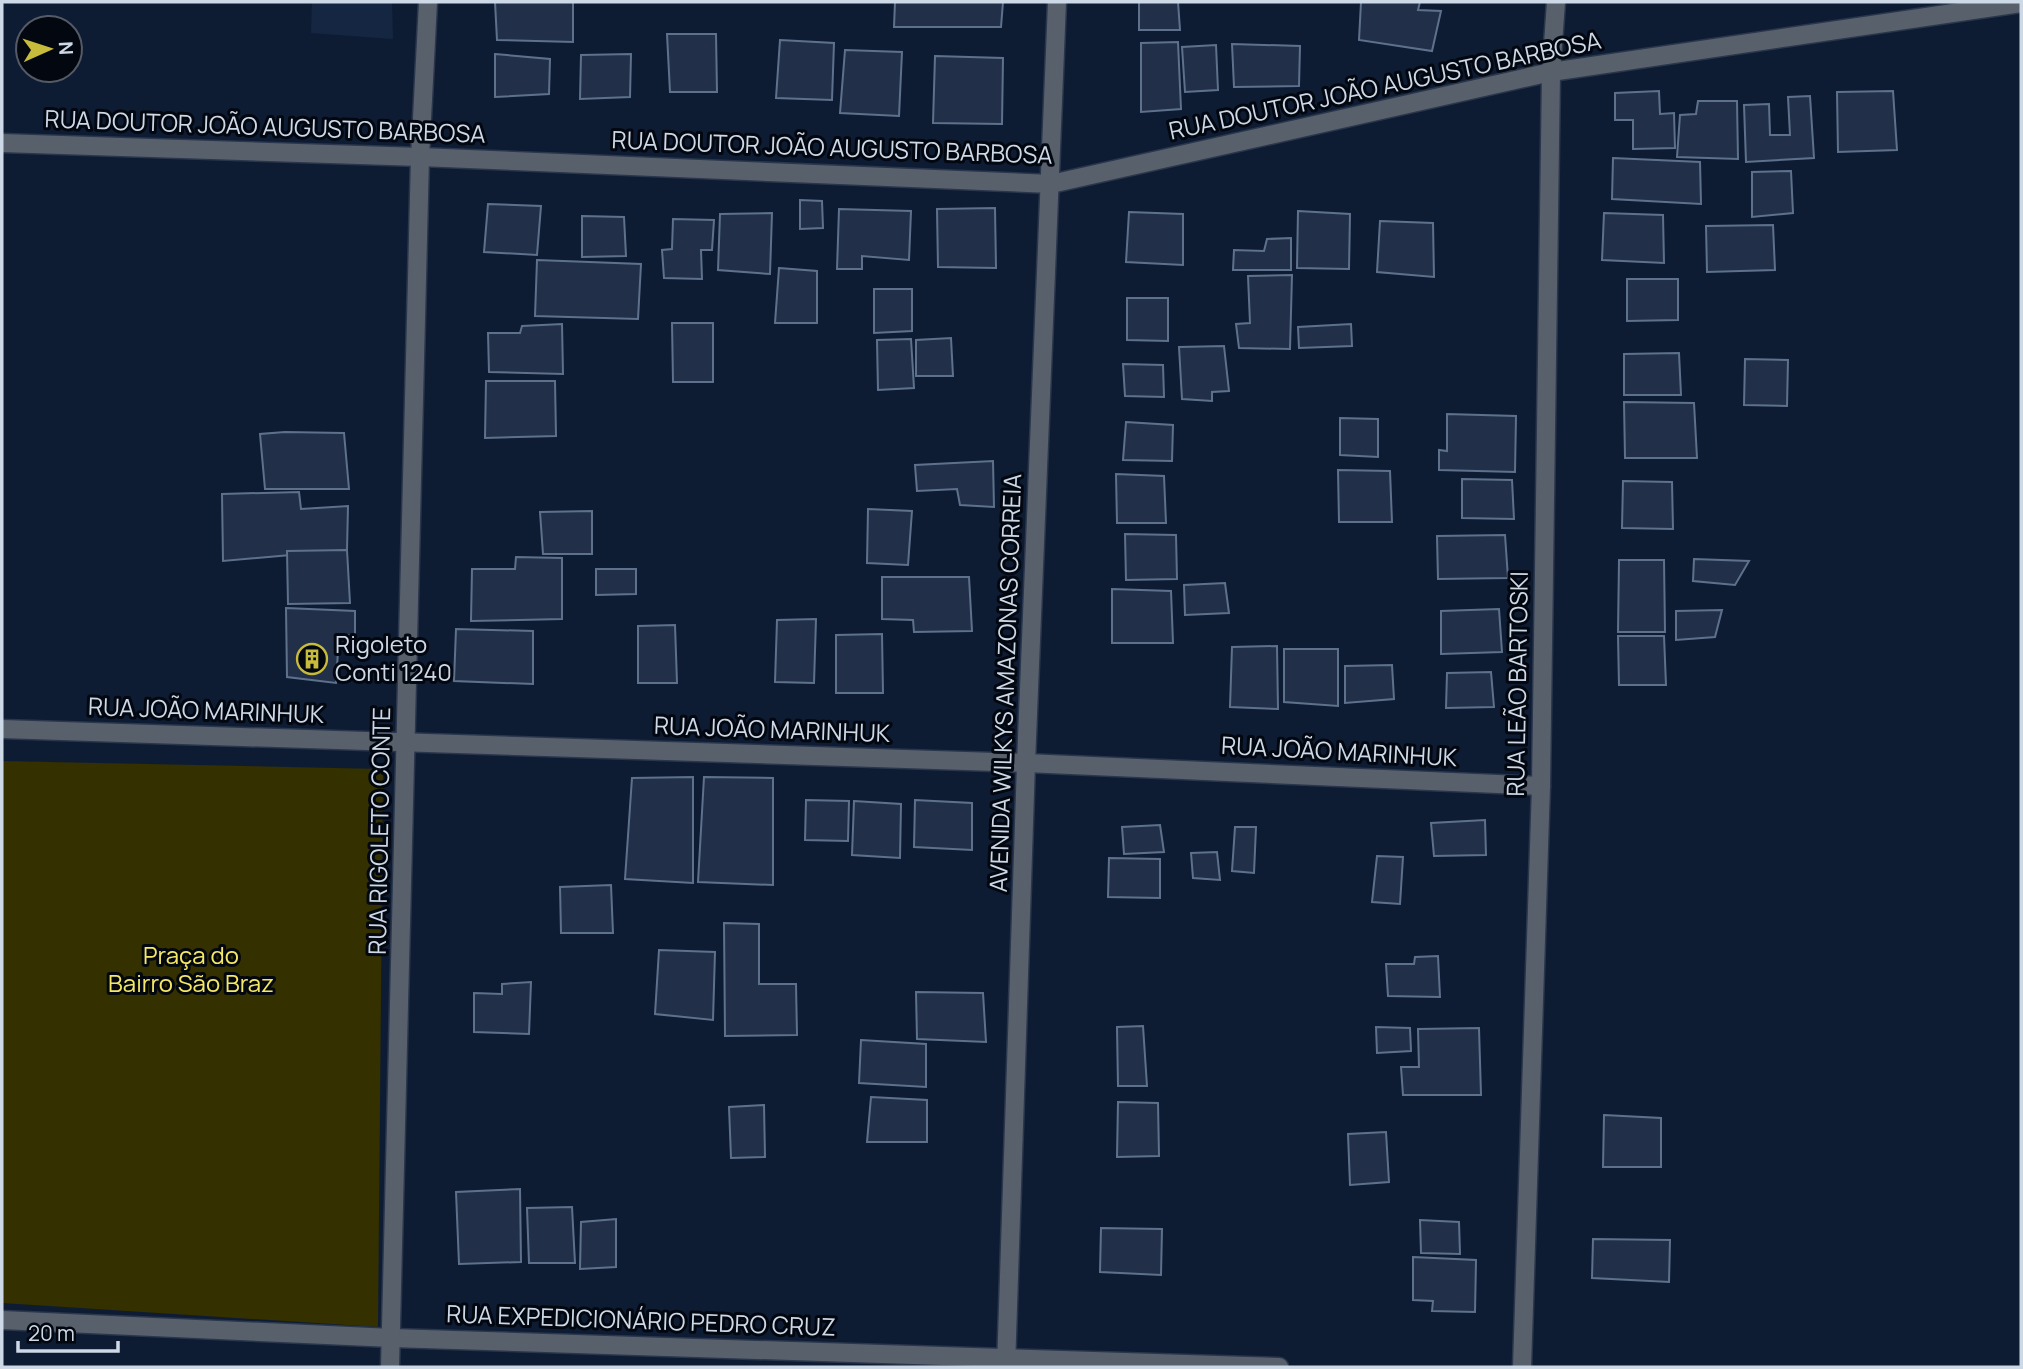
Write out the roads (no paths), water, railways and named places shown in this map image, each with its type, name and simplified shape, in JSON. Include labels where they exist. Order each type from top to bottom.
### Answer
[{"type":"street","name":"RUA RIGOLETO CONTE","points":[[390,1367],[420,157],[428,2]]},
{"type":"street","name":"AVENIDA WILKYS AMAZONAS CORREIA","points":[[1006,1362],[1026,763],[1057,2]]},
{"type":"street","name":"RUA LEÃO BARTOSKI","points":[[1522,1367],[1541,786],[1551,72],[1556,2]]},
{"type":"street","name":"RUA DOUTOR JOÃO AUGUSTO BARBOSA","points":[[2,142],[1051,184],[1551,72],[2021,3]]},
{"type":"street","name":"RUA JOÃO MARINHUK","points":[[2,729],[1026,763],[1541,786]]},
{"type":"street","name":"RUA EXPEDICIONÁRIO PEDRO CRUZ","points":[[2,1320],[1006,1362],[1279,1367]]},
{"type":"place","name":"Rigoleto Conti 1240","points":[[312,659]]},
{"type":"park label","name":"Praça do Bairro São Braz","points":[[191,970]]}]
